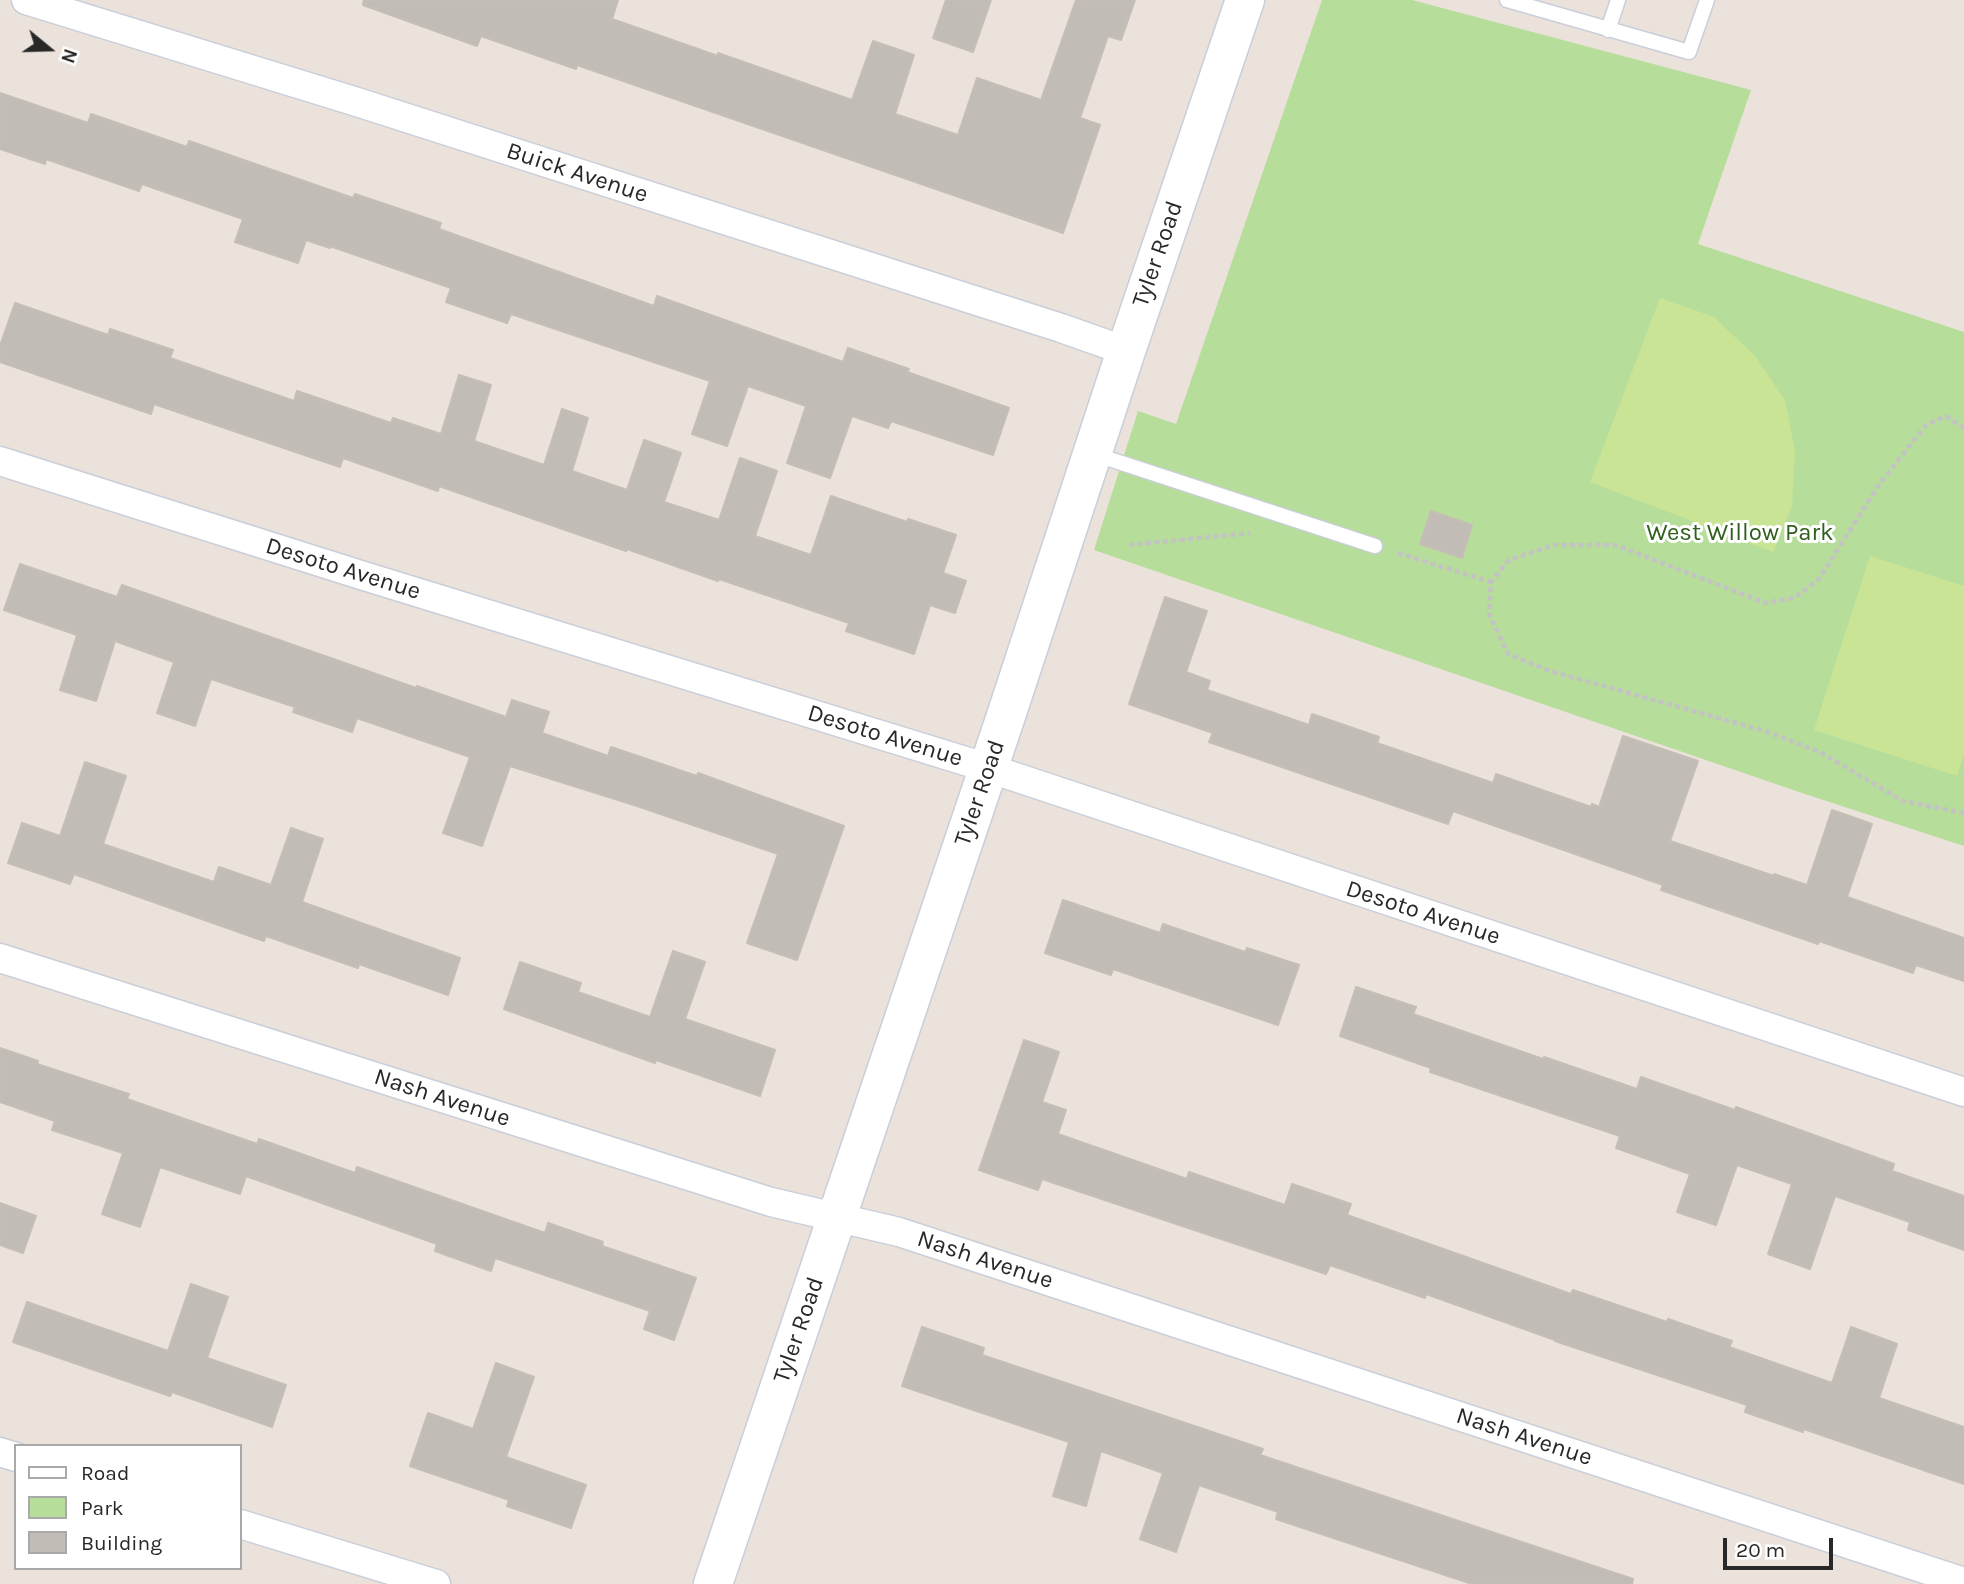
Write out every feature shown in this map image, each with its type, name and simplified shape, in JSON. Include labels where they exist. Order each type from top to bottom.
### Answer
[{"type":"street","name":"Buick Avenue","points":[[26,0],[397,115],[1061,327],[1126,351]]},
{"type":"street","name":"Tyler Road","points":[[713,1584],[1245,0]]},
{"type":"street","name":"Desoto Avenue","points":[[0,461],[363,576],[988,768],[1964,1093]]},
{"type":"street","name":"Nash Avenue","points":[[0,958],[770,1202],[899,1232],[1964,1581]]},
{"type":"street","points":[[242,1525],[436,1584]]},
{"type":"lane","points":[[1507,0],[1526,3],[1608,30],[1689,52],[1707,0]]},
{"type":"lane","points":[[1608,30],[1618,0]]},
{"type":"lane","points":[[1093,453],[1375,546]]},
{"type":"path","points":[[1964,428],[1946,416],[1926,425],[1878,486],[1819,579],[1794,598],[1765,603],[1616,545],[1554,545],[1509,560],[1491,582],[1489,614],[1508,654],[1550,671],[1765,731],[1820,752],[1903,801],[1964,813]]},
{"type":"path","points":[[1129,545],[1310,526]]},
{"type":"path","points":[[1375,546],[1491,582]]},
{"type":"green space","name":"West Willow Park","points":[[1322,0],[1412,0],[1751,90],[1698,244],[1964,332],[1964,846],[1094,550],[1138,411],[1176,424]]},
{"type":"green space","points":[[1660,298],[1714,317],[1755,356],[1785,400],[1795,451],[1792,506],[1773,552],[1590,482]]},
{"type":"green space","points":[[1870,556],[1964,586],[1964,754],[1957,776],[1814,730]]},
{"type":"building","points":[[364,0],[618,0],[612,19],[852,100],[873,41],[914,55],[895,114],[958,135],[977,78],[1041,100],[1076,0],[1135,0],[1121,40],[1108,36],[1080,118],[1100,125],[1063,233],[577,65],[576,69],[481,36],[477,46],[363,5]]},
{"type":"building","points":[[946,0],[991,0],[973,52],[933,38]]},
{"type":"building","points":[[0,93],[88,123],[91,114],[187,147],[189,141],[353,198],[355,194],[441,223],[439,229],[654,306],[657,296],[843,362],[848,348],[1009,408],[993,455],[891,421],[888,428],[852,416],[830,478],[787,463],[806,406],[748,386],[727,446],[692,434],[710,381],[511,314],[507,323],[446,302],[451,288],[330,246],[306,240],[298,263],[235,242],[243,219],[142,184],[139,191],[46,159],[45,164],[0,149]]},
{"type":"building","points":[[15,303],[108,335],[110,329],[173,350],[170,358],[294,401],[297,391],[391,423],[393,418],[441,434],[459,375],[491,385],[474,441],[544,465],[562,409],[588,418],[572,471],[627,490],[644,440],[681,453],[664,502],[719,520],[740,458],[777,471],[755,536],[811,555],[831,496],[907,522],[908,519],[956,535],[943,573],[966,581],[955,613],[930,605],[914,654],[846,631],[849,623],[627,549],[626,551],[439,486],[438,491],[343,458],[340,467],[154,404],[151,414],[0,362],[0,346]]},
{"type":"building","points":[[1431,511],[1472,525],[1462,558],[1420,544]]},
{"type":"building","points":[[20,564],[117,597],[122,585],[506,717],[512,700],[549,712],[542,733],[608,756],[611,747],[697,776],[698,773],[844,826],[797,960],[747,943],[778,854],[510,766],[482,846],[443,833],[470,757],[357,718],[352,732],[293,712],[295,707],[211,679],[195,726],[157,713],[174,662],[115,641],[96,701],[60,690],[77,635],[4,610]]},
{"type":"building","points":[[1165,597],[1207,611],[1186,672],[1210,681],[1207,690],[1309,725],[1312,714],[1379,737],[1377,743],[1493,783],[1496,774],[1591,807],[1592,804],[1599,807],[1623,736],[1698,761],[1670,841],[1774,876],[1807,885],[1832,810],[1872,824],[1847,897],[1964,938],[1964,981],[1916,965],[1913,973],[1819,941],[1818,944],[1661,890],[1663,885],[1453,811],[1448,824],[1209,742],[1213,733],[1129,704]]},
{"type":"building","points":[[85,762],[126,776],[103,844],[214,882],[219,867],[271,885],[291,828],[323,839],[302,902],[460,958],[448,995],[266,936],[264,941],[74,874],[70,884],[8,863],[22,823],[60,836]]},
{"type":"building","points":[[1063,900],[1160,933],[1163,924],[1245,952],[1247,948],[1299,965],[1278,1025],[1113,969],[1111,975],[1045,953]]},
{"type":"building","points":[[673,951],[705,962],[685,1019],[775,1050],[760,1096],[656,1060],[655,1063],[504,1009],[520,962],[581,983],[578,992],[650,1017]]},
{"type":"building","points":[[1356,987],[1416,1007],[1413,1014],[1543,1059],[1544,1057],[1637,1089],[1641,1077],[1735,1110],[1736,1107],[1894,1164],[1892,1171],[1964,1196],[1964,1250],[1908,1230],[1910,1222],[1835,1196],[1810,1269],[1768,1254],[1792,1184],[1737,1165],[1716,1225],[1677,1212],[1690,1174],[1616,1148],[1620,1136],[1430,1072],[1431,1068],[1340,1036]]},
{"type":"building","points":[[1024,1040],[1059,1052],[1042,1102],[1066,1110],[1058,1134],[1187,1179],[1189,1172],[1285,1205],[1292,1184],[1351,1204],[1347,1215],[1571,1294],[1573,1290],[1732,1341],[1729,1347],[1832,1383],[1851,1327],[1897,1344],[1879,1398],[1964,1427],[1964,1484],[1804,1429],[1803,1432],[1745,1412],[1747,1405],[1555,1341],[1426,1294],[1425,1298],[1330,1265],[1326,1274],[1042,1179],[1038,1190],[979,1170]]},
{"type":"building","points":[[0,1048],[38,1061],[37,1064],[129,1094],[127,1099],[257,1144],[259,1139],[355,1173],[357,1167],[545,1233],[548,1223],[603,1242],[602,1246],[696,1278],[674,1340],[644,1329],[650,1311],[495,1258],[491,1271],[435,1251],[437,1244],[246,1176],[240,1194],[160,1167],[140,1227],[102,1214],[123,1153],[52,1130],[55,1121],[0,1102]]},
{"type":"building","points":[[0,1203],[36,1216],[23,1253],[0,1245]]},
{"type":"building","points":[[191,1284],[228,1297],[207,1358],[286,1385],[272,1427],[172,1392],[170,1396],[13,1342],[27,1302],[168,1351]]},
{"type":"building","points":[[922,1327],[984,1348],[982,1355],[1263,1449],[1260,1455],[1633,1579],[1632,1584],[1472,1584],[1276,1519],[1278,1512],[1199,1485],[1176,1552],[1140,1539],[1163,1473],[1101,1451],[1086,1506],[1053,1496],[1069,1442],[902,1386]]},
{"type":"building","points":[[496,1363],[534,1377],[506,1457],[586,1485],[571,1528],[507,1506],[509,1500],[410,1466],[428,1413],[473,1429]]}]
